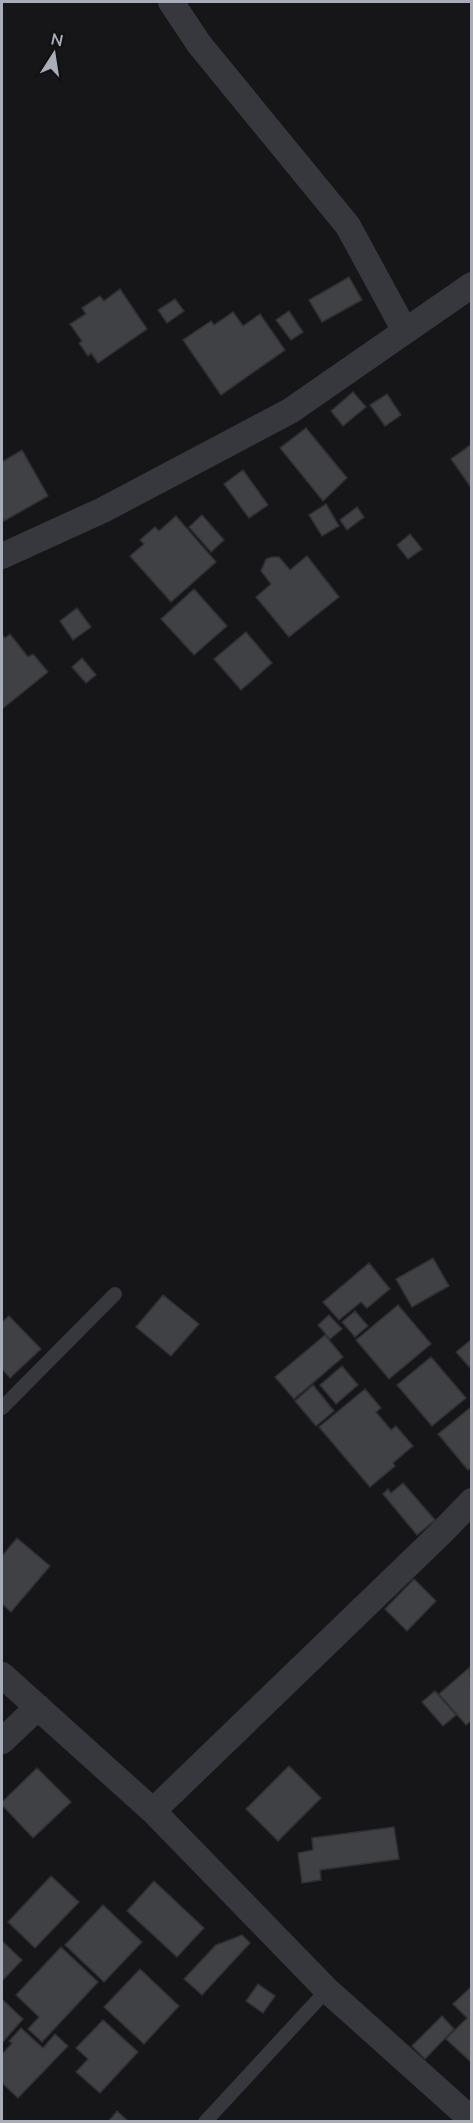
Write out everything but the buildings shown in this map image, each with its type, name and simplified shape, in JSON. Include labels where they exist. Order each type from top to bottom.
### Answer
[{"type":"street","points":[[171,2],[199,44],[348,226],[405,331]]},
{"type":"street","points":[[2,556],[104,510],[290,411],[471,285]]},
{"type":"street","points":[[153,1811],[440,1534],[471,1501]]},
{"type":"street","points":[[2,1675],[153,1811],[327,1990],[471,2120]]},
{"type":"street","points":[[2,1741],[38,1707]]},
{"type":"lane","points":[[2,1408],[115,1294]]},
{"type":"lane","points":[[205,2121],[327,1990]]}]
